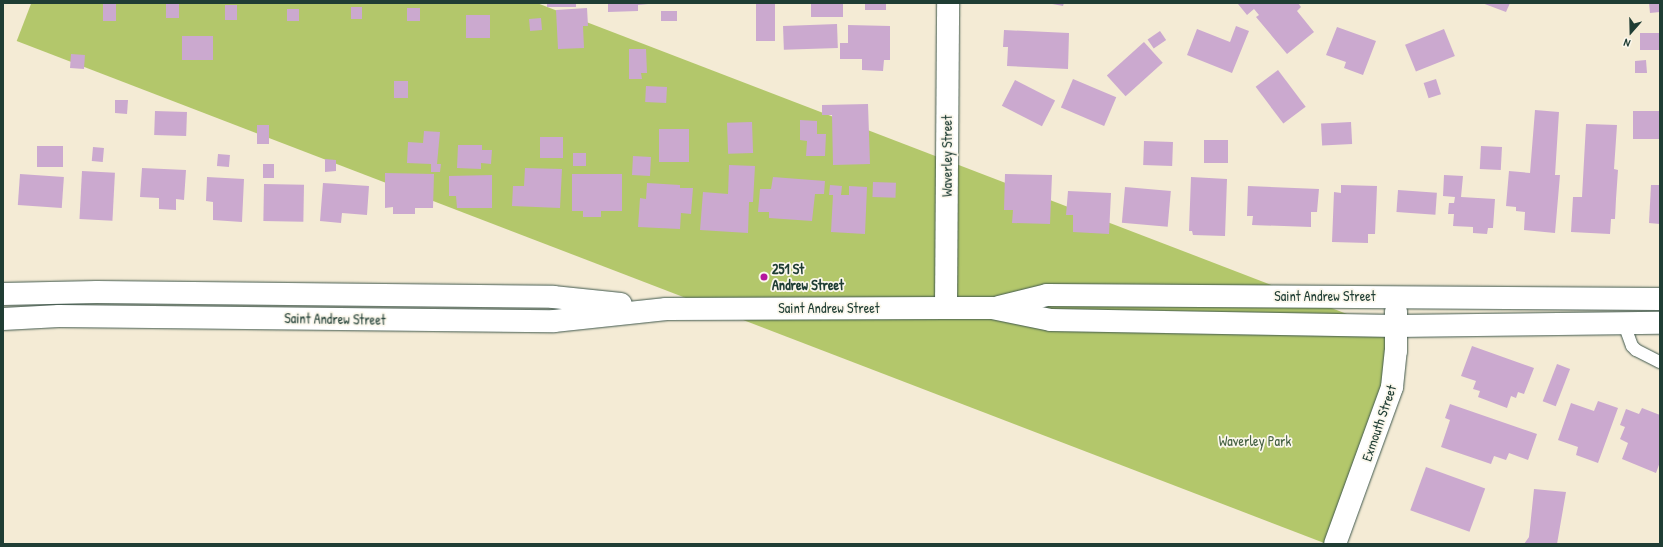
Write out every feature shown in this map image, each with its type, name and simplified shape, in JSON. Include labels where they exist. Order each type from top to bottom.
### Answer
[{"type":"street","name":"Waverley Street","points":[[946,308],[948,3]]},
{"type":"street","name":"Saint Andrew Street","points":[[3,294],[84,292],[552,297],[666,309]]},
{"type":"street","name":"Saint Andrew Street","points":[[992,308],[1047,295],[1660,299]]},
{"type":"street","name":"Exmouth Street","points":[[1335,544],[1392,387],[1396,351],[1395,297]]},
{"type":"street","name":"Saint Andrew Street","points":[[3,319],[67,316],[554,321],[666,309],[992,308],[1051,320],[1396,326],[1660,323]]},
{"type":"lane","points":[[1624,324],[1632,346],[1636,350],[1660,362]]},
{"type":"green space","name":"Waverley Park","points":[[31,3],[537,3],[1407,337],[1327,544],[17,41]]},
{"type":"building","points":[[103,3],[116,3],[116,21],[103,21]]},
{"type":"building","points":[[166,3],[179,3],[179,18],[166,18]]},
{"type":"building","points":[[547,3],[576,3],[576,7],[547,7]]},
{"type":"building","points":[[608,3],[648,4],[638,5],[638,11],[608,12]]},
{"type":"building","points":[[756,3],[775,3],[775,41],[756,41]]},
{"type":"building","points":[[811,3],[843,3],[843,17],[811,17]]},
{"type":"building","points":[[865,3],[886,3],[886,10],[865,10]]},
{"type":"building","points":[[1047,3],[1064,3],[1063,6]]},
{"type":"building","points":[[1298,3],[1301,7],[1297,11],[1314,32],[1287,54],[1256,17],[1259,15],[1254,9],[1247,15],[1238,4]]},
{"type":"building","points":[[1482,3],[1510,3],[1506,12]]},
{"type":"building","points":[[1649,3],[1660,3],[1660,12],[1650,13]]},
{"type":"building","points":[[225,5],[237,5],[237,20],[225,20]]},
{"type":"building","points":[[351,7],[362,7],[362,19],[351,19]]},
{"type":"building","points":[[407,8],[420,8],[420,21],[407,21]]},
{"type":"building","points":[[587,8],[588,26],[583,26],[584,48],[558,49],[556,10]]},
{"type":"building","points":[[287,9],[299,9],[299,21],[287,21]]},
{"type":"building","points":[[661,11],[677,11],[677,21],[661,21]]},
{"type":"building","points":[[466,15],[490,15],[490,38],[466,38]]},
{"type":"building","points":[[541,18],[542,30],[530,31],[529,19]]},
{"type":"building","points":[[837,24],[838,48],[784,50],[783,26]]},
{"type":"building","points":[[848,25],[890,26],[890,60],[884,60],[883,71],[862,70],[862,59],[840,59],[840,43],[848,43]]},
{"type":"building","points":[[1236,26],[1249,31],[1232,73],[1187,55],[1197,29],[1230,42]]},
{"type":"building","points":[[1337,27],[1376,41],[1363,75],[1344,68],[1346,62],[1326,55]]},
{"type":"building","points":[[1444,29],[1455,56],[1416,72],[1405,45]]},
{"type":"building","points":[[1004,30],[1069,33],[1068,69],[1007,66],[1008,47],[1003,47]]},
{"type":"building","points":[[1160,31],[1166,40],[1154,49],[1148,39]]},
{"type":"building","points":[[1640,33],[1660,33],[1660,50],[1640,50]]},
{"type":"building","points":[[182,36],[213,36],[213,60],[182,60]]},
{"type":"building","points":[[1144,42],[1163,63],[1126,96],[1107,75]]},
{"type":"building","points":[[629,49],[646,49],[647,73],[641,73],[642,79],[629,79]]},
{"type":"building","points":[[71,54],[85,55],[84,69],[70,68]]},
{"type":"building","points":[[1646,60],[1647,73],[1635,73],[1635,61]]},
{"type":"building","points":[[1278,70],[1306,107],[1283,124],[1256,87]]},
{"type":"building","points":[[1073,79],[1116,97],[1104,126],[1061,108]]},
{"type":"building","points":[[1436,79],[1441,94],[1429,98],[1424,83]]},
{"type":"building","points":[[1015,80],[1055,100],[1042,126],[1002,106]]},
{"type":"building","points":[[394,81],[408,81],[408,98],[394,98]]},
{"type":"building","points":[[646,86],[667,87],[666,103],[645,102]]},
{"type":"building","points":[[115,100],[128,100],[127,114],[115,113]]},
{"type":"building","points":[[868,104],[870,164],[833,165],[832,115],[822,115],[822,105]]},
{"type":"building","points":[[1535,110],[1559,112],[1555,175],[1560,175],[1555,233],[1524,230],[1525,212],[1516,211],[1516,207],[1506,206],[1509,171],[1530,173]]},
{"type":"building","points":[[155,111],[187,112],[186,136],[154,135]]},
{"type":"building","points":[[1633,111],[1660,111],[1660,139],[1633,139]]},
{"type":"building","points":[[800,120],[817,121],[817,134],[826,134],[825,156],[806,156],[807,141],[800,140]]},
{"type":"building","points":[[752,122],[753,153],[728,154],[727,123]]},
{"type":"building","points":[[1351,122],[1352,144],[1322,146],[1321,124]]},
{"type":"building","points":[[1586,124],[1617,125],[1614,169],[1618,170],[1615,219],[1611,219],[1610,234],[1571,232],[1573,197],[1582,197]]},
{"type":"building","points":[[257,125],[269,125],[269,144],[257,144]]},
{"type":"building","points":[[659,129],[689,129],[689,162],[659,162]]},
{"type":"building","points":[[424,131],[440,132],[437,164],[441,164],[440,172],[431,172],[431,164],[407,163],[408,142],[423,143]]},
{"type":"building","points":[[540,137],[563,137],[563,158],[540,158]]},
{"type":"building","points":[[1204,140],[1228,140],[1228,163],[1204,163]]},
{"type":"building","points":[[1144,141],[1173,142],[1172,166],[1143,165]]},
{"type":"building","points":[[458,145],[482,145],[482,150],[492,150],[491,164],[481,163],[481,169],[457,168]]},
{"type":"building","points":[[37,146],[63,146],[63,167],[37,167]]},
{"type":"building","points":[[1481,146],[1502,147],[1501,170],[1480,169]]},
{"type":"building","points":[[93,147],[104,148],[103,162],[92,161]]},
{"type":"building","points":[[573,153],[586,153],[586,166],[573,166]]},
{"type":"building","points":[[218,154],[230,155],[229,167],[217,166]]},
{"type":"building","points":[[633,156],[651,157],[650,176],[632,175]]},
{"type":"building","points":[[325,159],[336,160],[336,171],[325,172]]},
{"type":"building","points":[[263,164],[274,164],[274,178],[263,178]]},
{"type":"building","points":[[729,165],[755,166],[753,202],[749,202],[748,233],[700,230],[703,192],[728,194]]},
{"type":"building","points":[[142,168],[186,170],[184,200],[176,199],[176,210],[159,209],[159,198],[140,197]]},
{"type":"building","points":[[525,168],[562,169],[560,208],[512,206],[513,186],[524,186]]},
{"type":"building","points":[[82,171],[115,173],[112,221],[79,219]]},
{"type":"building","points":[[385,173],[434,174],[433,208],[415,208],[415,214],[393,214],[393,207],[385,208]]},
{"type":"building","points":[[20,174],[64,177],[62,208],[18,205]]},
{"type":"building","points":[[572,174],[622,174],[622,211],[601,211],[601,217],[583,217],[583,211],[572,211]]},
{"type":"building","points":[[1005,174],[1052,175],[1050,224],[1012,223],[1013,210],[1004,210]]},
{"type":"building","points":[[492,175],[492,208],[457,208],[456,196],[449,196],[449,176]]},
{"type":"building","points":[[1444,175],[1463,176],[1461,197],[1495,199],[1493,228],[1488,228],[1487,234],[1473,233],[1473,227],[1453,226],[1454,214],[1448,214],[1449,203],[1454,203],[1455,197],[1443,196]]},
{"type":"building","points":[[207,177],[244,179],[242,222],[213,220],[213,202],[206,201]]},
{"type":"building","points":[[773,177],[825,181],[824,194],[815,194],[812,221],[769,218],[769,212],[758,212],[760,189],[771,189]]},
{"type":"building","points":[[1191,177],[1227,179],[1225,236],[1193,235],[1192,231],[1189,231]]},
{"type":"building","points":[[873,182],[896,183],[895,198],[872,197]]},
{"type":"building","points":[[323,183],[369,186],[367,215],[342,213],[341,223],[320,221]]},
{"type":"building","points":[[647,183],[680,185],[680,188],[693,188],[691,214],[681,213],[680,229],[638,227],[640,198],[646,199]]},
{"type":"building","points":[[264,184],[304,185],[303,222],[263,221]]},
{"type":"building","points":[[830,185],[842,186],[841,195],[849,195],[849,186],[867,187],[865,234],[831,232],[833,195],[829,195]]},
{"type":"building","points":[[1341,185],[1377,186],[1375,234],[1368,234],[1368,243],[1332,242],[1334,192],[1341,193]]},
{"type":"building","points":[[1651,185],[1660,185],[1660,224],[1649,223]]},
{"type":"building","points":[[1248,186],[1319,189],[1317,212],[1311,212],[1311,227],[1252,225],[1253,216],[1247,216]]},
{"type":"building","points":[[1125,187],[1171,191],[1168,227],[1122,223]]},
{"type":"building","points":[[1398,190],[1437,193],[1435,215],[1396,212]]},
{"type":"building","points":[[1068,191],[1111,193],[1109,234],[1073,232],[1073,215],[1066,215]]},
{"type":"building","points":[[1472,346],[1534,368],[1524,394],[1518,392],[1516,398],[1511,396],[1507,408],[1478,397],[1480,391],[1473,389],[1476,381],[1461,376]]},
{"type":"building","points":[[1557,364],[1570,369],[1556,406],[1543,401]]},
{"type":"building","points":[[1598,401],[1618,408],[1598,463],[1576,455],[1578,447],[1558,440],[1571,403],[1594,411]]},
{"type":"building","points":[[1450,404],[1537,434],[1528,460],[1509,453],[1506,460],[1494,456],[1491,464],[1441,447],[1450,420],[1445,418]]},
{"type":"building","points":[[1642,408],[1660,415],[1660,462],[1656,473],[1622,459],[1628,443],[1620,439],[1625,427],[1620,425],[1626,409],[1639,414]]},
{"type":"building","points":[[1426,467],[1485,489],[1469,532],[1410,510]]},
{"type":"building","points":[[1534,489],[1566,492],[1557,544],[1524,544],[1529,537]]},
{"type":"place","name":"251 St Andrew Street","points":[[764,277]]}]
